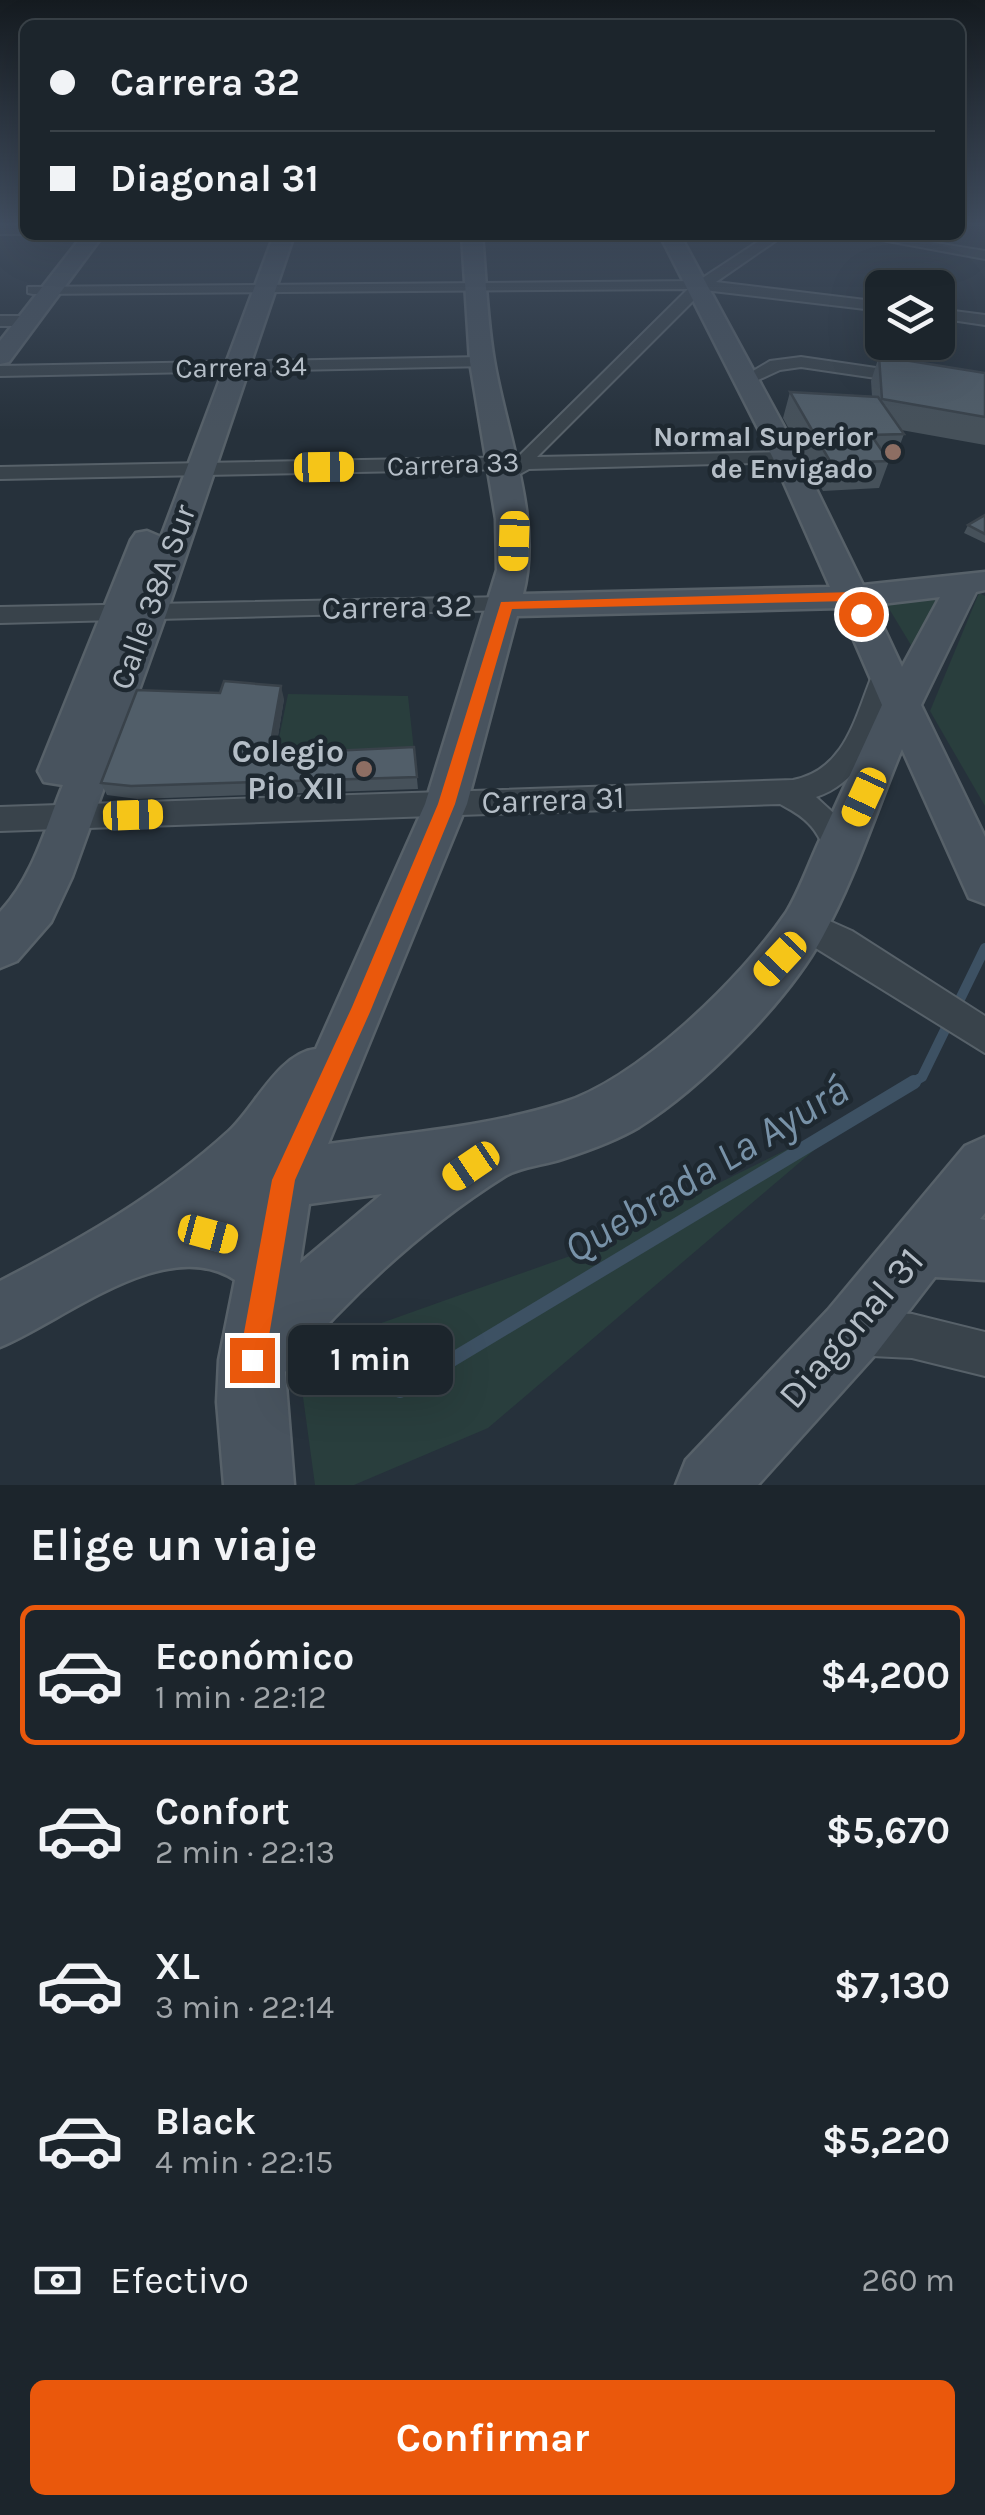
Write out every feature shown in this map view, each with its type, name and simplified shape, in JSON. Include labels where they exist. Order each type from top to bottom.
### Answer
[{"type":"main road","points":[[0,358],[9,324],[39,292]]},
{"type":"main road","name":"Calle 38A Sur","points":[[0,935],[37,818],[135,613],[256,292]]},
{"type":"main road","points":[[259,1485],[252,1418],[252,1360],[284,1180],[360,1012],[446,804],[506,605],[514,541],[509,472],[484,368],[488,292]]},
{"type":"main road","points":[[702,292],[854,596],[985,884]]},
{"type":"main road","points":[[182,1208],[284,1180],[496,1149],[562,1131],[616,1109],[666,1075],[716,1029],[780,959],[823,933],[840,848],[895,687],[974,582]]},
{"type":"main road","name":"Carrera 32","points":[[506,605],[854,596],[974,582]]},
{"type":"main road","name":"Calle 38A Sur","points":[[0,946],[34,908],[37,818]]},
{"type":"main road","points":[[0,1315],[124,1249],[182,1208],[258,1141],[360,1012]]},
{"type":"main road","points":[[252,1360],[338,1266],[421,1199],[496,1149]]},
{"type":"main road","name":"Diagonal 31","points":[[712,1485],[851,1333],[985,1166]]},
{"type":"main road","points":[[124,1249],[208,1234],[228,1239],[268,1266]]},
{"type":"main road","points":[[921,1246],[985,1250]]},
{"type":"street","points":[[509,472],[693,292]]},
{"type":"street","points":[[775,292],[865,304]]},
{"type":"street","points":[[955,316],[985,320]]},
{"type":"street","points":[[747,380],[776,365],[801,362],[985,389]]},
{"type":"street","name":"Carrera 34","points":[[0,371],[484,368]]},
{"type":"street","name":"Carrera 33","points":[[0,473],[509,472],[786,458]]},
{"type":"street","name":"Carrera 32","points":[[0,614],[506,605]]},
{"type":"street","name":"Carrera 31","points":[[37,818],[782,792],[816,787],[840,774],[849,763],[895,687]]},
{"type":"street","points":[[782,792],[809,804],[823,816],[840,848]]},
{"type":"street","points":[[823,933],[972,1028]]},
{"type":"street","points":[[851,1333],[912,1336],[985,1354]]},
{"type":"green space","points":[[979,593],[985,596],[985,806],[930,711]]},
{"type":"green space","points":[[954,594],[920,660],[882,597]]},
{"type":"green space","points":[[288,694],[408,696],[415,760],[273,767]]},
{"type":"green space","points":[[853,1117],[488,1428],[354,1485],[315,1485],[297,1353],[573,1255]]},
{"type":"building","points":[[879,360],[904,360],[985,373],[985,417],[882,399]]},
{"type":"building","points":[[790,392],[878,397],[904,434],[871,435],[889,461],[831,463]]},
{"type":"building","points":[[985,515],[985,534],[968,525]]},
{"type":"building","points":[[224,681],[281,686],[269,754],[414,747],[417,777],[131,786],[101,783],[137,690],[220,693]]},
{"type":"waterway","name":"Quebrada La Ayurá","points":[[910,1084],[922,1077],[985,948]]},
{"type":"waterway","name":"Quebrada La Ayurá","points":[[400,1391],[914,1082]]},
{"type":"place","name":"Normal Superior de Envigado","points":[[893,452]]},
{"type":"place","name":"Colegio Pio XII","points":[[364,769]]},
{"type":"route","points":[[252,1360],[284,1180],[360,1012],[446,804],[506,605],[854,596],[861,614]]}]
